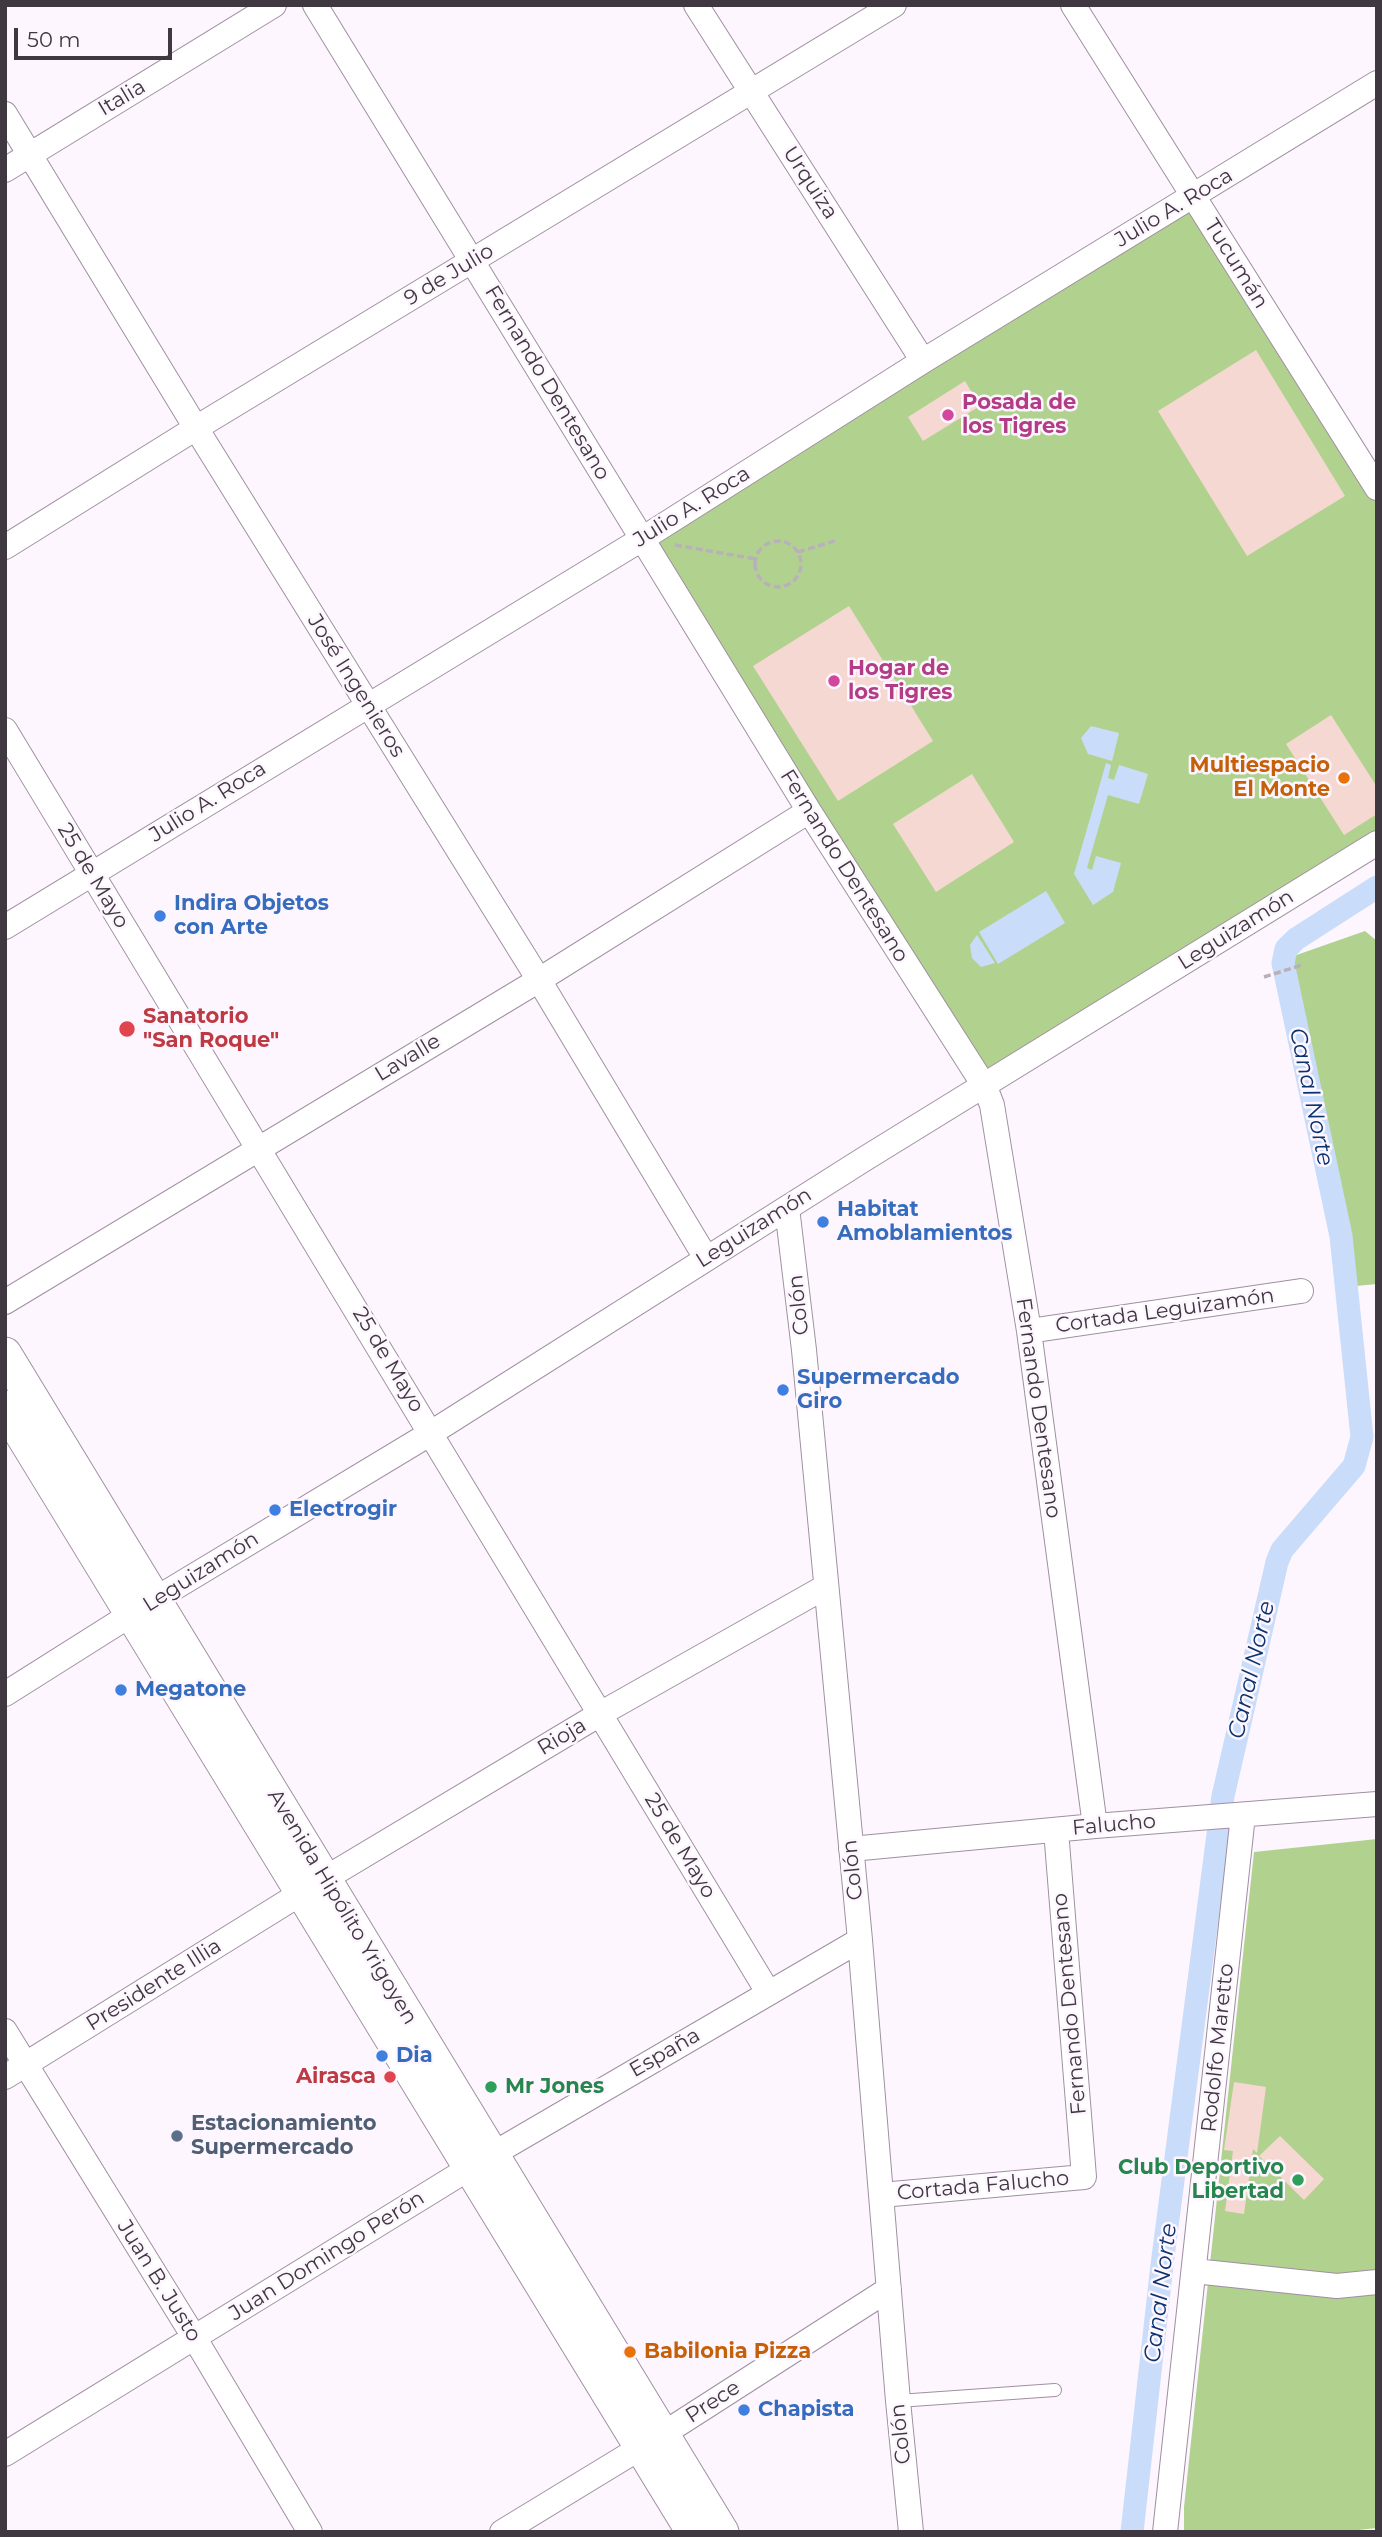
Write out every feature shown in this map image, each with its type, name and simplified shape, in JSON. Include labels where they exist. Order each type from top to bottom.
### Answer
[{"type":"street","name":"Italia","points":[[5,170],[274,5]]},
{"type":"street","name":"Fernando Dentesano","points":[[315,5],[809,811],[985,1087],[992,1105],[1029,1331],[1095,1826]]},
{"type":"street","name":"Urquiza","points":[[696,5],[923,361]]},
{"type":"street","name":"9 de Julio","points":[[5,547],[195,428],[894,5]]},
{"type":"street","name":"Tucumán","points":[[1073,5],[1374,477]]},
{"type":"street","name":"Julio A. Roca","points":[[5,927],[642,539],[923,361],[1377,83]]},
{"type":"street","name":"José Ingenieros","points":[[5,114],[195,428],[539,980],[706,1258]]},
{"type":"street","name":"25 de Mayo","points":[[5,730],[768,1992]]},
{"type":"street","name":"Lavalle","points":[[5,1302],[539,980],[809,811]]},
{"type":"street","name":"Leguizamón","points":[[5,1694],[431,1433],[706,1258],[1377,843]]},
{"type":"street","name":"Colón","points":[[787,1208],[804,1350],[860,1940],[911,2532]]},
{"type":"street","name":"Cortada Leguizamón","points":[[1029,1331],[1301,1291]]},
{"type":"street","name":"Avenida Hipólito Yrigoyen","points":[[5,1354],[143,1608],[652,2440],[722,2532]]},
{"type":"street","name":"Avenida Hipólito Yrigoyen","points":[[5,1407],[143,1608]]},
{"type":"street","name":"Rioja","points":[[313,1886],[600,1714],[825,1587]]},
{"type":"street","name":"Falucho","points":[[851,1849],[1095,1826],[1377,1804]]},
{"type":"street","name":"Rodolfo Maretto","points":[[1165,2532],[1243,1815]]},
{"type":"street","name":"Fernando Dentesano","points":[[1056,1830],[1084,2178]]},
{"type":"street","name":"Presidente Illia","points":[[15,2071],[313,1886]]},
{"type":"street","name":"España","points":[[481,2161],[860,1940]]},
{"type":"street","name":"Juan B. Justo","points":[[5,2031],[15,2071],[194,2337],[310,2532]]},
{"type":"street","name":"Juan Domingo Perón","points":[[5,2454],[481,2161]]},
{"type":"street","name":"Cortada Falucho","points":[[881,2195],[1084,2178]]},
{"type":"street","points":[[1194,2271],[1337,2286],[1377,2282]]},
{"type":"street","name":"Prece","points":[[502,2532],[890,2289]]},
{"type":"street","name":"Avenida Hipólito Yrigoyen","points":[[652,2440],[693,2532]]},
{"type":"lane","points":[[898,2401],[1055,2390]]},
{"type":"path","points":[[642,539],[755,559]]},
{"type":"path","points":[[780,540],[790,544],[798,552],[802,562],[799,574],[792,582],[782,587],[771,586],[762,580],[756,570],[755,559],[760,549],[769,542],[780,540]]},
{"type":"path","points":[[798,552],[838,540]]},
{"type":"path","points":[[1264,977],[1303,965]]},
{"type":"green space","points":[[1193,196],[1377,488],[1377,843],[985,1087],[642,539]]},
{"type":"green space","points":[[1365,931],[1377,941],[1377,1284],[1356,1286],[1288,958]]},
{"type":"green space","name":"Club Deportivo Libertad","points":[[1377,1839],[1377,2528],[1340,2532],[1184,2532],[1184,2507],[1254,1852]]},
{"type":"water","points":[[1091,726],[1119,733],[1112,761],[1088,754],[1081,738]]},
{"type":"water","points":[[1106,763],[1111,765],[1108,778],[1114,780],[1119,765],[1148,774],[1139,804],[1108,795],[1087,868],[1092,870],[1096,856],[1121,863],[1113,892],[1093,905],[1074,874]]},
{"type":"water","points":[[1046,891],[1065,923],[998,964],[979,932]]},
{"type":"water","points":[[977,935],[995,963],[981,967],[972,958],[970,945]]},
{"type":"building","points":[[1256,350],[1345,496],[1247,556],[1158,411]]},
{"type":"building","points":[[965,381],[980,406],[923,441],[908,417]]},
{"type":"building","points":[[849,606],[933,741],[838,801],[753,666]]},
{"type":"building","points":[[1331,715],[1377,787],[1377,814],[1344,835],[1286,744]]},
{"type":"building","points":[[972,774],[1014,842],[936,892],[893,824]]},
{"type":"building","points":[[1234,2082],[1266,2087],[1257,2153],[1253,2149],[1244,2214],[1225,2211],[1233,2151],[1224,2150]]},
{"type":"building","points":[[1280,2136],[1324,2179],[1304,2200],[1259,2156]]},
{"type":"waterway","name":"Canal Norte","points":[[1132,2532],[1162,2265],[1223,1796],[1277,1562],[1282,1550],[1354,1466],[1362,1437],[1341,1236],[1283,963],[1286,949],[1296,939],[1377,887]]},
{"type":"place","name":"Posada de los Tigres","points":[[948,415]]},
{"type":"place","name":"Hogar de los Tigres","points":[[834,681]]},
{"type":"place","name":"Multiespacio El Monte","points":[[1344,778]]},
{"type":"place","name":"Indira Objetos con Arte","points":[[160,916]]},
{"type":"place","name":"Sanatorio \"San Roque\"","points":[[127,1029]]},
{"type":"place","name":"Habitat Amoblamientos","points":[[823,1222]]},
{"type":"place","name":"Supermercado Giro","points":[[783,1390]]},
{"type":"place","name":"Electrogir","points":[[275,1510]]},
{"type":"place","name":"Megatone","points":[[121,1690]]},
{"type":"place","name":"Dia","points":[[382,2056]]},
{"type":"place","name":"Airasca","points":[[390,2077]]},
{"type":"place","name":"Mr Jones","points":[[491,2087]]},
{"type":"place","name":"Estacionamiento Supermercado","points":[[177,2136]]},
{"type":"place","name":"Club Deportivo Libertad","points":[[1298,2180]]},
{"type":"place","name":"Babilonia Pizza","points":[[630,2352]]},
{"type":"place","name":"Chapista","points":[[744,2410]]}]
